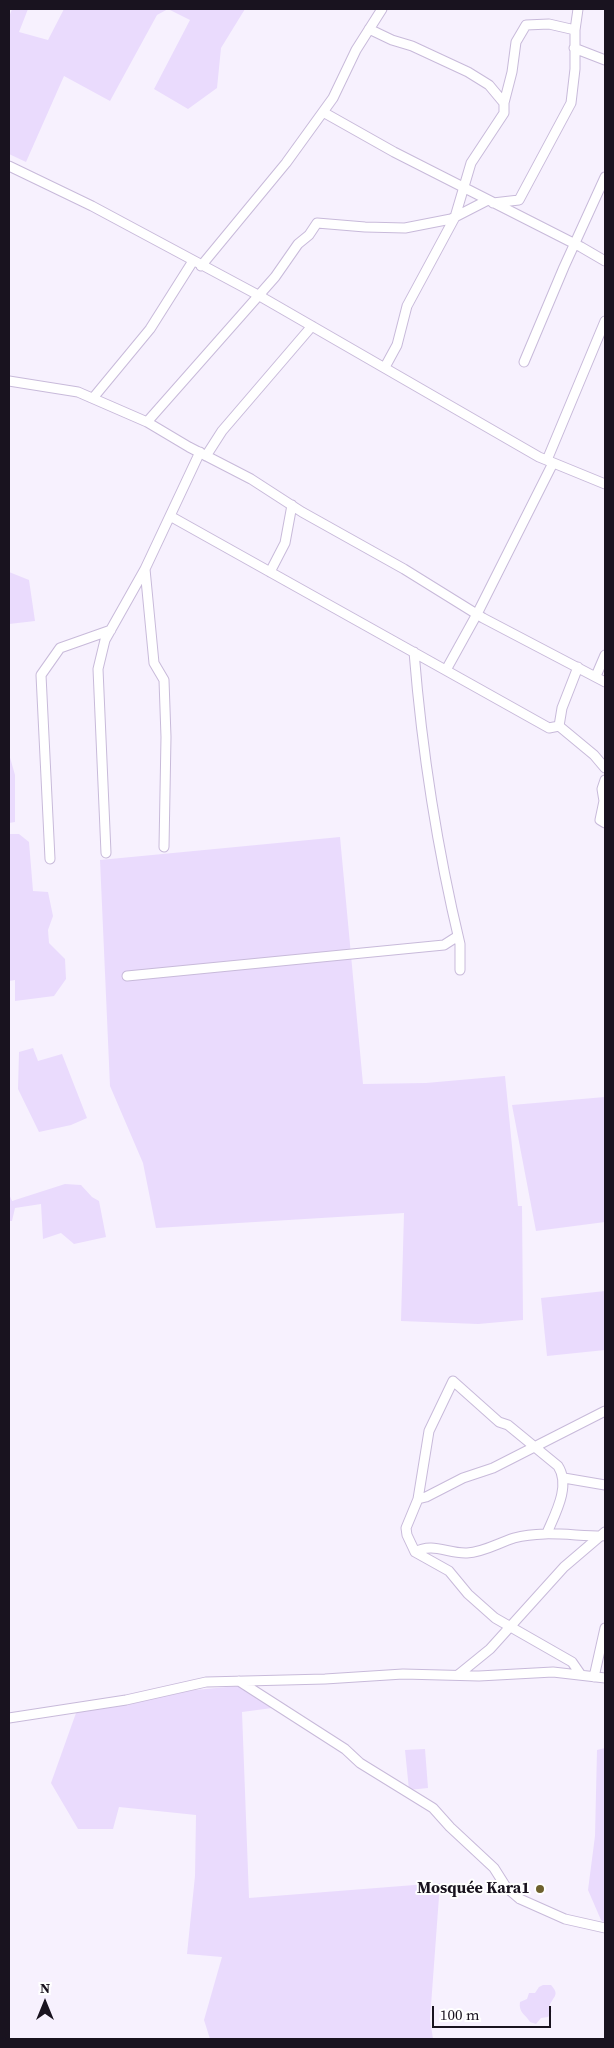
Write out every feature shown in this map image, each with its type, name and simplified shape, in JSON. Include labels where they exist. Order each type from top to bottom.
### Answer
[{"type":"street","points":[[93,398],[150,329],[197,264],[286,163],[333,98],[356,50],[382,9]]},
{"type":"street","points":[[527,220],[519,200],[571,103],[575,70],[574,48],[578,9]]},
{"type":"street","points":[[385,368],[397,345],[407,306],[455,217],[471,163],[504,113],[504,103],[512,72],[516,42],[526,25],[549,24],[575,30]]},
{"type":"street","points":[[369,29],[392,40],[412,46],[468,72],[489,85],[504,103]]},
{"type":"street","points":[[574,48],[605,60]]},
{"type":"street","points":[[323,112],[394,152],[605,261]]},
{"type":"street","points":[[9,166],[92,206],[197,264],[258,295],[550,461],[605,484]]},
{"type":"street","points":[[524,362],[574,244],[605,177]]},
{"type":"street","points":[[148,422],[274,277],[298,244],[309,235],[317,222],[365,227],[405,228],[455,217],[490,202],[519,200]]},
{"type":"street","points":[[446,670],[477,614],[550,461],[605,320]]},
{"type":"street","points":[[106,853],[98,669],[105,640],[145,569],[170,516],[203,454],[312,326]]},
{"type":"street","points":[[9,381],[78,392],[148,422],[251,479],[477,614],[605,682]]},
{"type":"street","points":[[270,572],[285,543],[292,504]]},
{"type":"street","points":[[170,516],[549,728],[559,726]]},
{"type":"street","points":[[145,569],[154,663],[164,680],[166,737],[164,847]]},
{"type":"street","points":[[50,859],[41,675],[60,648],[111,630]]},
{"type":"street","points":[[414,652],[428,785],[458,936],[460,970]]},
{"type":"street","points":[[596,676],[605,655]]},
{"type":"street","points":[[559,726],[562,708],[578,668]]},
{"type":"street","points":[[559,726],[594,755],[605,768]]},
{"type":"street","points":[[605,780],[602,789],[604,801],[600,820],[605,823]]},
{"type":"street","points":[[127,976],[444,945],[458,936]]},
{"type":"street","points":[[547,1533],[563,1485],[564,1478],[558,1466],[508,1426],[499,1422],[453,1382],[430,1432],[418,1499],[406,1528],[414,1552],[449,1571],[479,1604],[495,1618],[560,1653],[572,1662],[582,1675]]},
{"type":"street","points":[[418,1499],[426,1497],[463,1478],[493,1468],[605,1411]]},
{"type":"street","points":[[564,1478],[605,1485]]},
{"type":"street","points":[[414,1552],[427,1547],[450,1549],[458,1552],[473,1552],[515,1538],[547,1533],[604,1534]]},
{"type":"street","points":[[458,1675],[490,1649],[564,1567],[604,1534]]},
{"type":"street","points":[[594,1677],[605,1628]]},
{"type":"street","points":[[9,1717],[126,1700],[184,1686],[238,1680],[325,1679],[402,1674],[458,1675],[553,1672],[605,1678]]},
{"type":"street","points":[[238,1680],[345,1749],[360,1762],[433,1808],[450,1827],[494,1868],[506,1887],[520,1899],[565,1919],[605,1928]]},
{"type":"shaded area","points":[[12,9],[28,9],[19,32],[48,40],[64,9],[168,9],[157,15],[110,101],[64,76],[26,162],[9,154],[9,17]]},
{"type":"shaded area","points":[[168,9],[245,9],[221,48],[217,88],[188,109],[154,89],[190,20]]},
{"type":"shaded area","points":[[9,572],[29,580],[35,621],[9,624]]},
{"type":"shaded area","points":[[9,754],[15,775],[15,822],[9,823]]},
{"type":"shaded area","points":[[9,834],[19,834],[29,842],[33,891],[48,892],[53,916],[48,930],[49,943],[65,959],[66,979],[54,996],[15,1001],[15,980],[9,981]]},
{"type":"shaded area","points":[[340,837],[363,1084],[426,1083],[505,1076],[518,1206],[522,1206],[523,1320],[478,1324],[401,1321],[404,1213],[156,1228],[143,1163],[110,1086],[100,860]]},
{"type":"shaded area","points":[[33,1048],[38,1061],[62,1054],[87,1118],[71,1125],[39,1132],[18,1089],[19,1052]]},
{"type":"shaded area","points":[[605,1097],[605,1222],[536,1231],[512,1105]]},
{"type":"shaded area","points":[[65,1184],[81,1185],[92,1197],[99,1201],[106,1237],[74,1244],[61,1233],[43,1239],[41,1204],[15,1208],[12,1221],[9,1221],[9,1194],[12,1201]]},
{"type":"shaded area","points":[[605,1291],[605,1350],[547,1356],[541,1298]]},
{"type":"shaded area","points":[[238,1686],[272,1708],[242,1712],[249,1898],[440,1883],[430,2019],[433,2039],[210,2039],[204,2020],[222,1957],[187,1954],[195,1876],[196,1815],[119,1807],[113,1829],[78,1829],[51,1783],[76,1713],[184,1691]]},
{"type":"shaded area","points":[[605,1748],[605,1923],[601,1920],[588,1890],[595,1836],[597,1750]]},
{"type":"shaded area","points":[[425,1749],[428,1788],[409,1790],[405,1750]]},
{"type":"shaded area","points":[[543,1985],[551,1985],[556,1994],[550,2004],[549,2008],[552,2011],[548,2017],[541,2018],[536,2024],[530,2022],[523,2013],[520,2008],[520,2002],[527,1999],[529,1993],[535,1993]]},
{"type":"place","name":"Mosquée Kara1","points":[[540,1889]]}]
